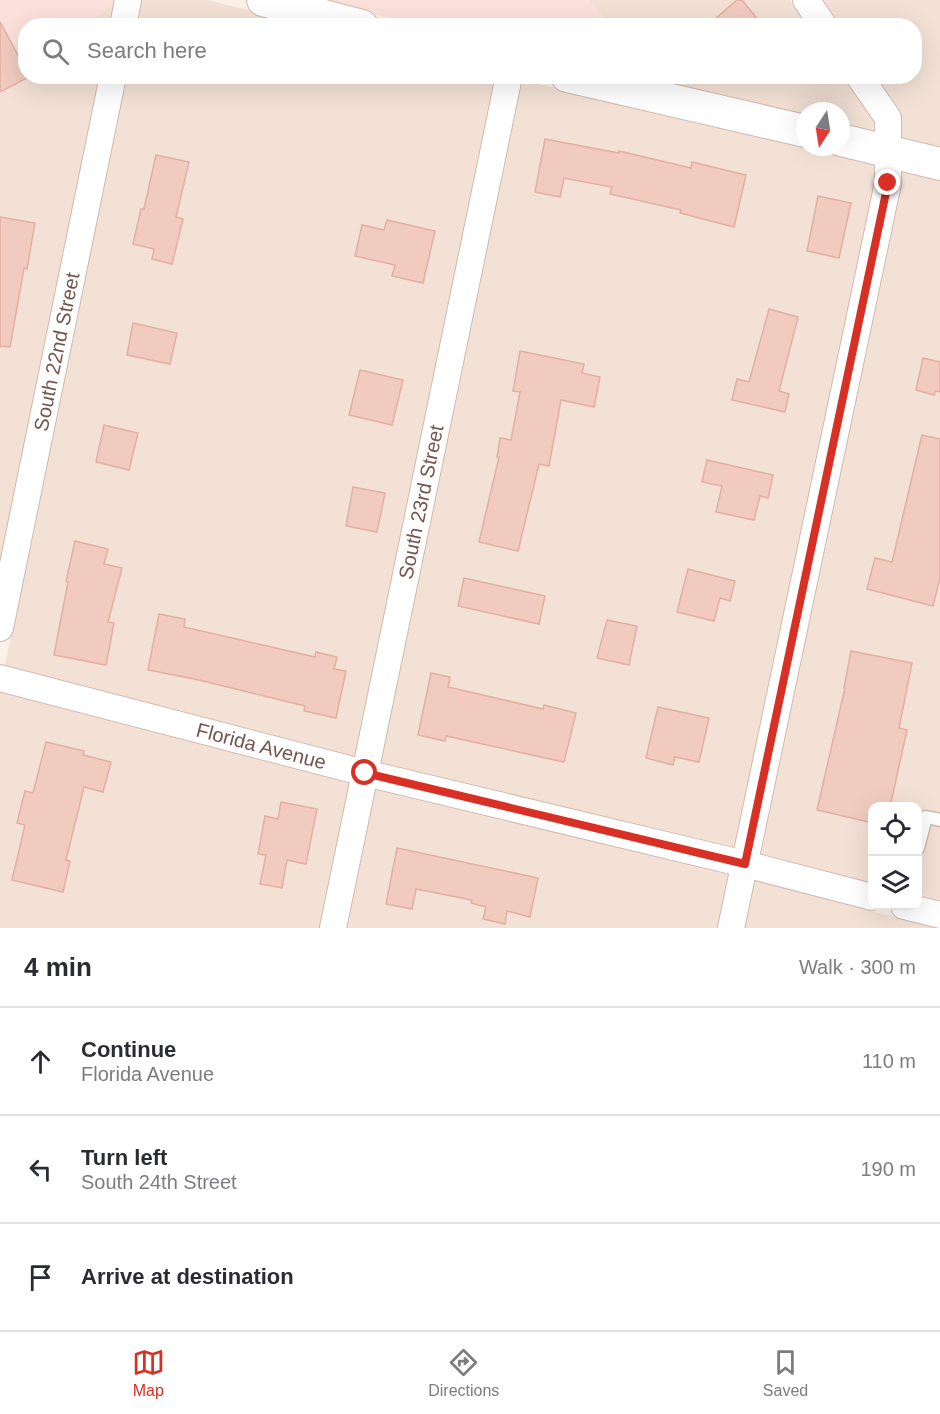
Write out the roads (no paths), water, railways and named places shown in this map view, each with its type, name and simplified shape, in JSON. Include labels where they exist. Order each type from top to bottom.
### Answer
[{"type":"street","points":[[125,18],[128,0]]},
{"type":"street","points":[[263,0],[332,18]]},
{"type":"street","points":[[806,0],[818,18]]},
{"type":"street","name":"South 22nd Street","points":[[0,628],[111,84]]},
{"type":"street","name":"South 23rd Street","points":[[333,928],[507,84]]},
{"type":"street","points":[[602,84],[796,129]]},
{"type":"street","points":[[731,928],[888,183],[888,118],[865,84]]},
{"type":"street","points":[[850,142],[940,164]]},
{"type":"street","name":"Florida Avenue","points":[[0,678],[365,773],[868,896]]},
{"type":"street","points":[[920,910],[940,915]]},
{"type":"lane","points":[[922,833],[926,818],[940,820]]}]
